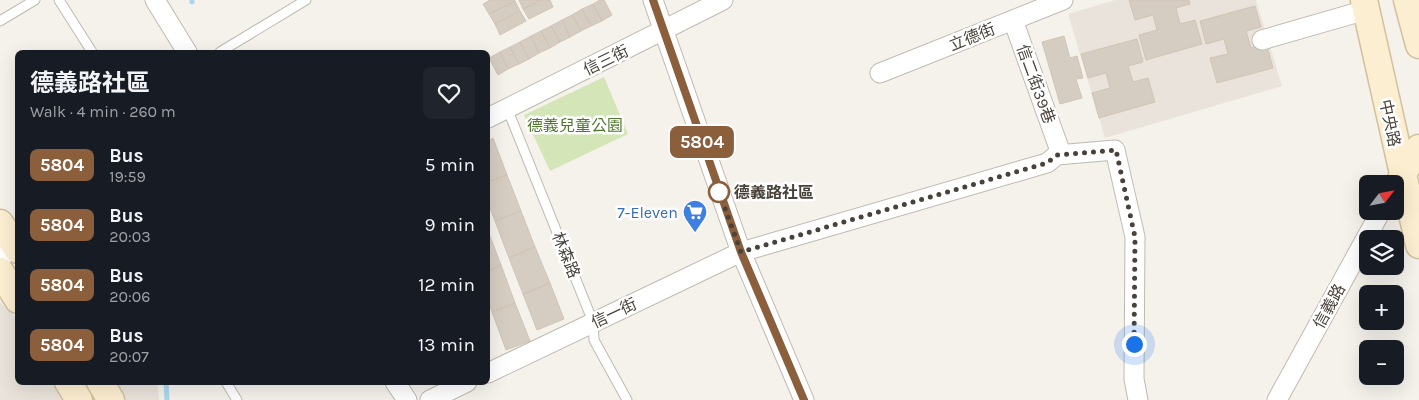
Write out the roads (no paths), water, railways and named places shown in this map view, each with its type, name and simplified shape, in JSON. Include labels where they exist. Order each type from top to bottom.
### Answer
[{"type":"street","points":[[155,0],[186,50]]},
{"type":"street","points":[[653,0],[741,252],[804,400]]},
{"type":"street","name":"信三街","points":[[490,117],[724,0]]},
{"type":"street","name":"立德街","points":[[880,73],[1063,0]]},
{"type":"street","points":[[1408,0],[1419,45]]},
{"type":"street","points":[[1262,40],[1365,5]]},
{"type":"street","name":"中央路","points":[[1365,5],[1397,175]]},
{"type":"street","name":"信二街39巷","points":[[1013,20],[1058,151]]},
{"type":"street","points":[[1401,175],[1419,148]]},
{"type":"street","points":[[1058,151],[1116,150],[1135,237],[1134,379],[1138,400]]},
{"type":"street","name":"信一街","points":[[490,372],[741,252],[1047,163],[1058,151]]},
{"type":"street","name":"中央路","points":[[1404,199],[1419,245]]},
{"type":"street","name":"信義路","points":[[1277,400],[1376,220]]},
{"type":"street","points":[[0,223],[11,251]]},
{"type":"street","points":[[0,271],[15,295]]},
{"type":"street","points":[[70,385],[79,400]]},
{"type":"street","points":[[102,385],[111,400]]},
{"type":"street","points":[[397,385],[407,400]]},
{"type":"street","points":[[430,400],[461,385]]},
{"type":"lane","points":[[0,21],[35,0]]},
{"type":"lane","points":[[59,0],[91,50]]},
{"type":"lane","points":[[223,50],[306,0]]},
{"type":"lane","name":"林森路","points":[[507,108],[593,322],[594,340],[627,400]]},
{"type":"lane","points":[[228,385],[236,400]]},
{"type":"waterway","points":[[166,385],[167,400]]},
{"type":"place","name":"德義路社區","points":[[719,192]]},
{"type":"place","name":"7-Eleven","points":[[695,233]]},
{"type":"park label","name":"德義兒童公園","points":[[575,125]]}]
